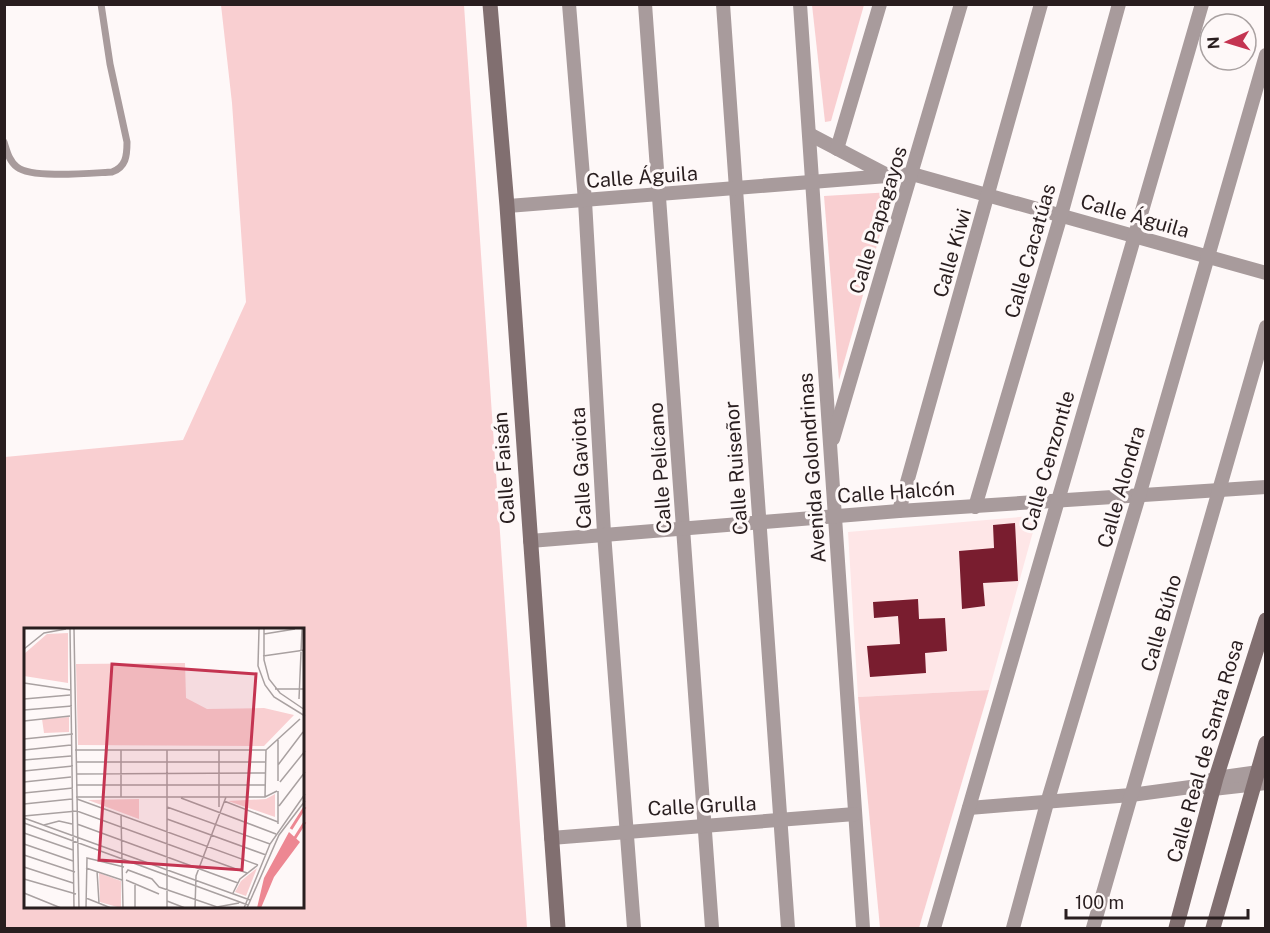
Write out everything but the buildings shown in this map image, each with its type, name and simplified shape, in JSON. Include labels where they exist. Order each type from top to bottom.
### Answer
[{"type":"street","name":"Calle Faisán","points":[[490,4],[507,206],[558,928]]},
{"type":"street","name":"Calle Gaviota","points":[[569,4],[585,201],[604,533],[634,928]]},
{"type":"street","name":"Calle Pelícano","points":[[645,4],[712,928]]},
{"type":"street","name":"Calle Ruiseñor","points":[[723,4],[788,928]]},
{"type":"street","name":"Avenida Golondrinas","points":[[800,4],[863,928]]},
{"type":"street","points":[[837,149],[880,4]]},
{"type":"street","name":"Calle Papagayos","points":[[830,446],[961,4]]},
{"type":"street","name":"Calle Kiwi","points":[[899,511],[1041,4]]},
{"type":"street","name":"Calle Cacatúas","points":[[975,507],[1061,215],[1119,4]]},
{"type":"street","name":"Calle Cenzontle","points":[[934,928],[1202,4]]},
{"type":"street","name":"Calle Alondra","points":[[1013,928],[1047,803],[1139,496],[1206,256],[1266,56]]},
{"type":"street","points":[[809,134],[889,176]]},
{"type":"street","name":"Calle Águila","points":[[507,206],[812,184],[912,174],[1266,273]]},
{"type":"street","name":"Calle Búho","points":[[1093,928],[1266,327]]},
{"type":"street","name":"Calle Halcón","points":[[530,541],[604,533],[759,524],[899,511],[1266,487]]},
{"type":"street","name":"Calle Real de Santa Rosa","points":[[1176,928],[1209,784],[1266,620]]},
{"type":"street","points":[[1213,928],[1261,777],[1266,743]]},
{"type":"street","points":[[969,808],[1131,795],[1261,777]]},
{"type":"street","name":"Calle Grulla","points":[[551,838],[628,830],[855,814]]},
{"type":"lane","points":[[4,142],[9,157],[16,167],[32,172],[112,172],[121,168],[128,154],[127,142],[110,64],[101,4]]},
{"type":"shaded area","points":[[221,5],[464,5],[527,928],[5,928],[5,457],[183,440],[246,302],[232,103]]},
{"type":"shaded area","points":[[812,5],[864,5],[831,121],[825,122]]},
{"type":"shaded area","points":[[892,192],[839,380],[824,196]]},
{"type":"shaded area","points":[[1031,516],[1036,521],[989,690],[858,697],[848,532]]},
{"type":"shaded area","points":[[989,690],[919,928],[880,928],[858,697]]}]
